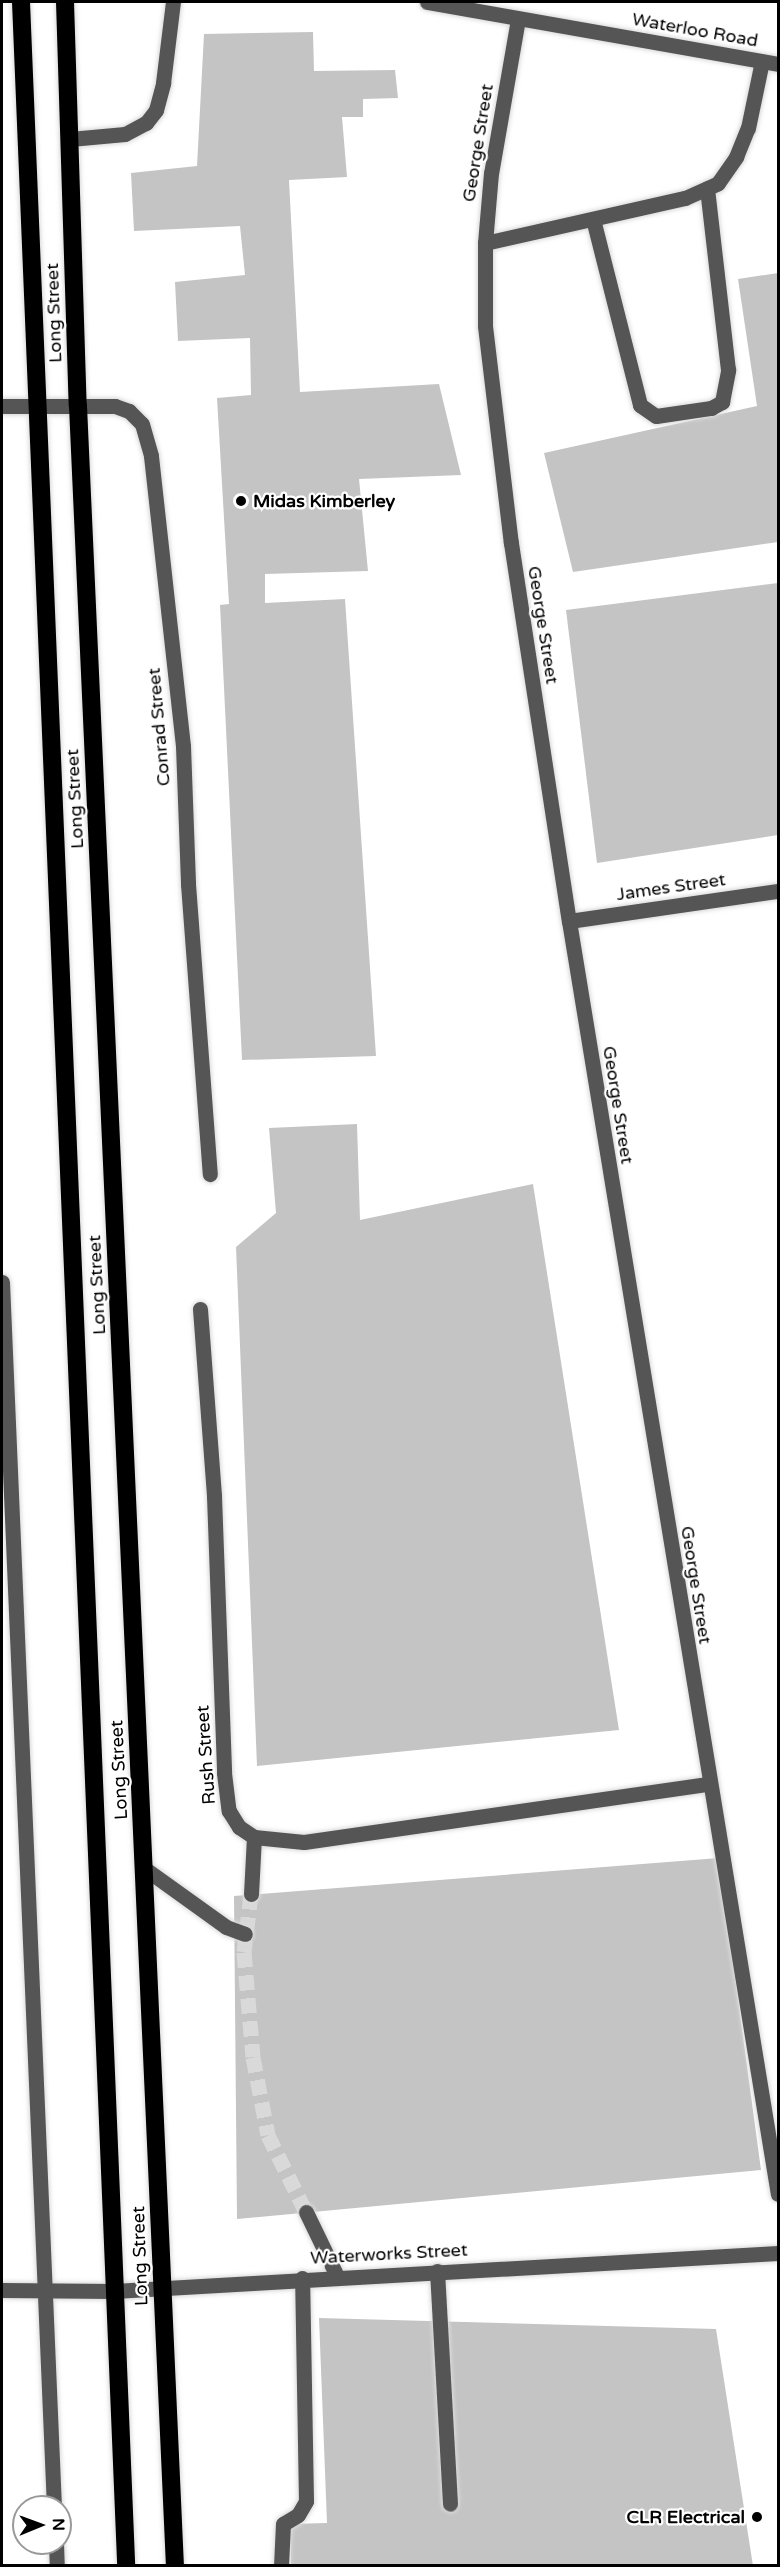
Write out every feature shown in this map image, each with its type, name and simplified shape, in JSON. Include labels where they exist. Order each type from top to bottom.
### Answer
[{"type":"highway","name":"Long Street","points":[[21,2],[126,2565]]},
{"type":"highway","name":"Long Street","points":[[66,2],[78,406],[174,2565]]},
{"type":"street","points":[[70,139],[125,134],[151,117],[163,83],[173,2]]},
{"type":"street","name":"Waterloo Road","points":[[428,2],[778,64]]},
{"type":"street","name":"George Street","points":[[518,19],[491,173],[485,243],[485,326],[511,543],[569,921],[708,1784],[778,2194]]},
{"type":"street","points":[[485,243],[685,198],[718,183],[730,166],[748,128],[762,61]]},
{"type":"street","points":[[593,219],[640,405],[656,416],[711,408],[722,402],[728,370],[707,188]]},
{"type":"street","name":"Conrad Street","points":[[2,406],[115,406],[129,411],[142,423],[151,456],[183,746],[188,884],[210,1174]]},
{"type":"street","name":"James Street","points":[[569,921],[778,891]]},
{"type":"street","points":[[2,1282],[53,2495]]},
{"type":"street","name":"Rush Street","points":[[200,1309],[214,1496],[224,1773],[229,1811],[239,1827],[255,1837]]},
{"type":"street","points":[[251,1894],[255,1837],[276,1842],[315,1841],[708,1784]]},
{"type":"street","points":[[144,1868],[226,1927],[245,1934]]},
{"type":"street","points":[[306,2212],[337,2276]]},
{"type":"street","name":"Waterworks Street","points":[[2,2290],[114,2291],[302,2278],[778,2253]]},
{"type":"street","points":[[437,2271],[450,2504]]},
{"type":"street","points":[[281,2565],[284,2524],[298,2516],[306,2501],[302,2278]]},
{"type":"building","points":[[313,32],[314,71],[395,70],[398,98],[363,99],[363,117],[342,117],[347,177],[289,180],[300,392],[439,384],[461,475],[359,479],[368,571],[265,574],[265,603],[345,599],[376,1056],[242,1060],[220,605],[229,604],[217,398],[251,395],[250,338],[178,341],[175,282],[245,275],[240,226],[134,231],[131,173],[197,166],[204,34]]},
{"type":"building","points":[[778,273],[778,542],[573,572],[544,453],[757,406],[738,279]]},
{"type":"building","points":[[778,583],[778,835],[597,863],[566,610]]},
{"type":"building","points":[[357,1124],[360,1220],[533,1184],[619,1730],[257,1766],[236,1247],[276,1213],[269,1128]]},
{"type":"building","points":[[719,1858],[761,2170],[237,2219],[234,1896]]},
{"type":"building","points":[[319,2318],[716,2329],[753,2566],[291,2566],[290,2524],[327,2523]]},
{"type":"tunnel","points":[[251,1894],[244,1952],[253,2057],[268,2135],[306,2212]]},
{"type":"place","name":"Midas Kimberley","points":[[241,501]]},
{"type":"place","name":"CLR Electrical","points":[[757,2517]]}]
